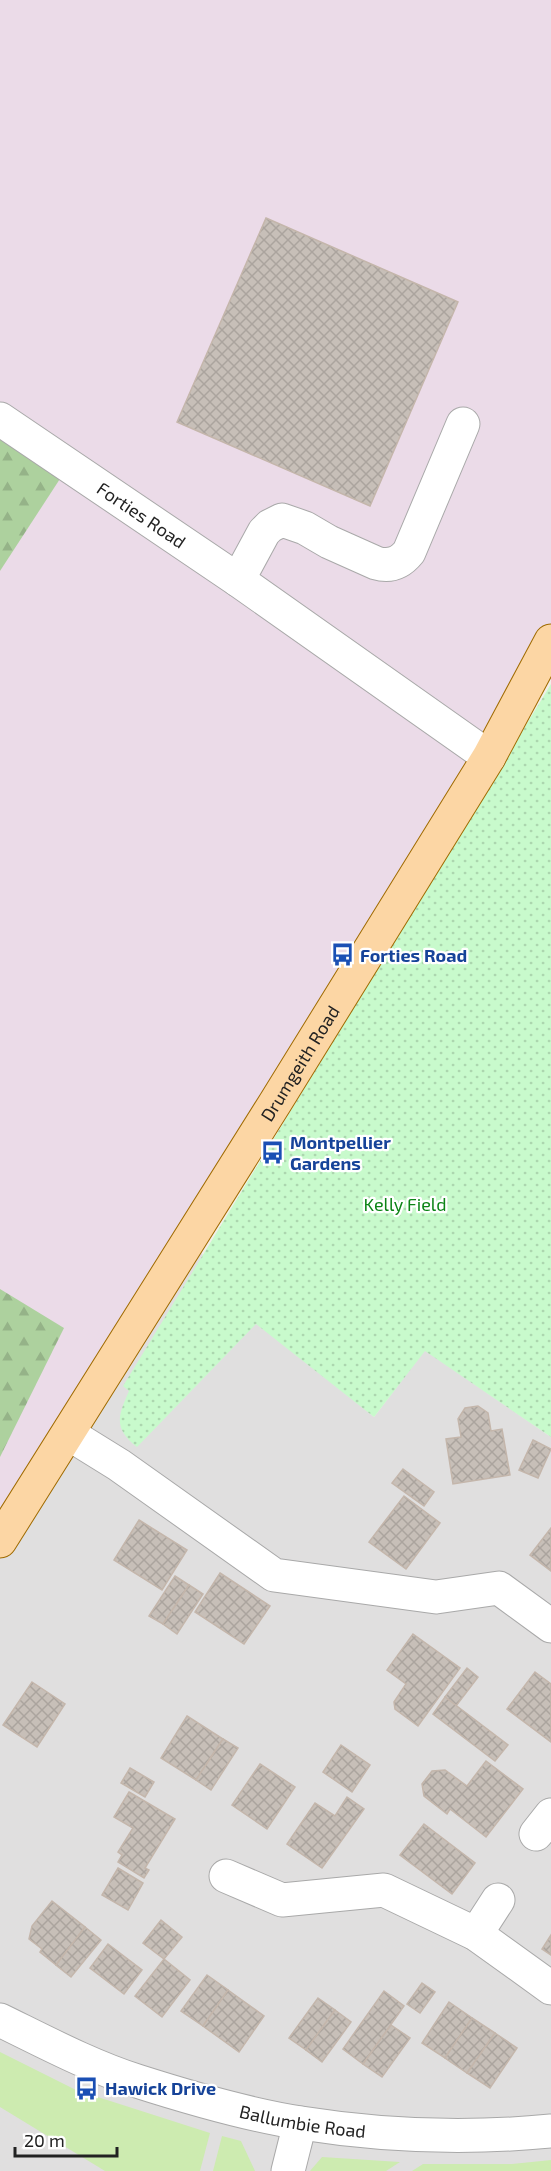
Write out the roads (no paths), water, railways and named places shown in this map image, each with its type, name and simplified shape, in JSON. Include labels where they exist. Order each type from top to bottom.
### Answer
[{"type":"main road","name":"Drumgeith Road","points":[[0,1541],[69,1434],[489,758],[551,641]]},
{"type":"street","name":"Forties Road","points":[[0,419],[238,580],[489,758]]},
{"type":"street","points":[[238,580],[264,532],[282,520],[305,528],[376,563],[383,565],[401,561],[409,552],[463,424]]},
{"type":"street","points":[[69,1434],[119,1465],[274,1575],[436,1598],[499,1588],[551,1626]]},
{"type":"street","points":[[226,1876],[282,1900],[384,1890],[476,1934],[551,1988]]},
{"type":"street","points":[[476,1934],[498,1900]]},
{"type":"street","name":"Ballumbie Road","points":[[0,2020],[62,2051],[136,2081],[300,2123],[418,2135],[511,2135],[551,2131]]},
{"type":"street","points":[[288,2171],[300,2123]]},
{"type":"place","name":"Forties Road","points":[[342,955]]},
{"type":"place","name":"Montpellier Gardens","points":[[272,1152]]},
{"type":"place","name":"Hawick Drive","points":[[87,2088]]},
{"type":"park label","name":"Kelly Field","points":[[405,1204]]}]
